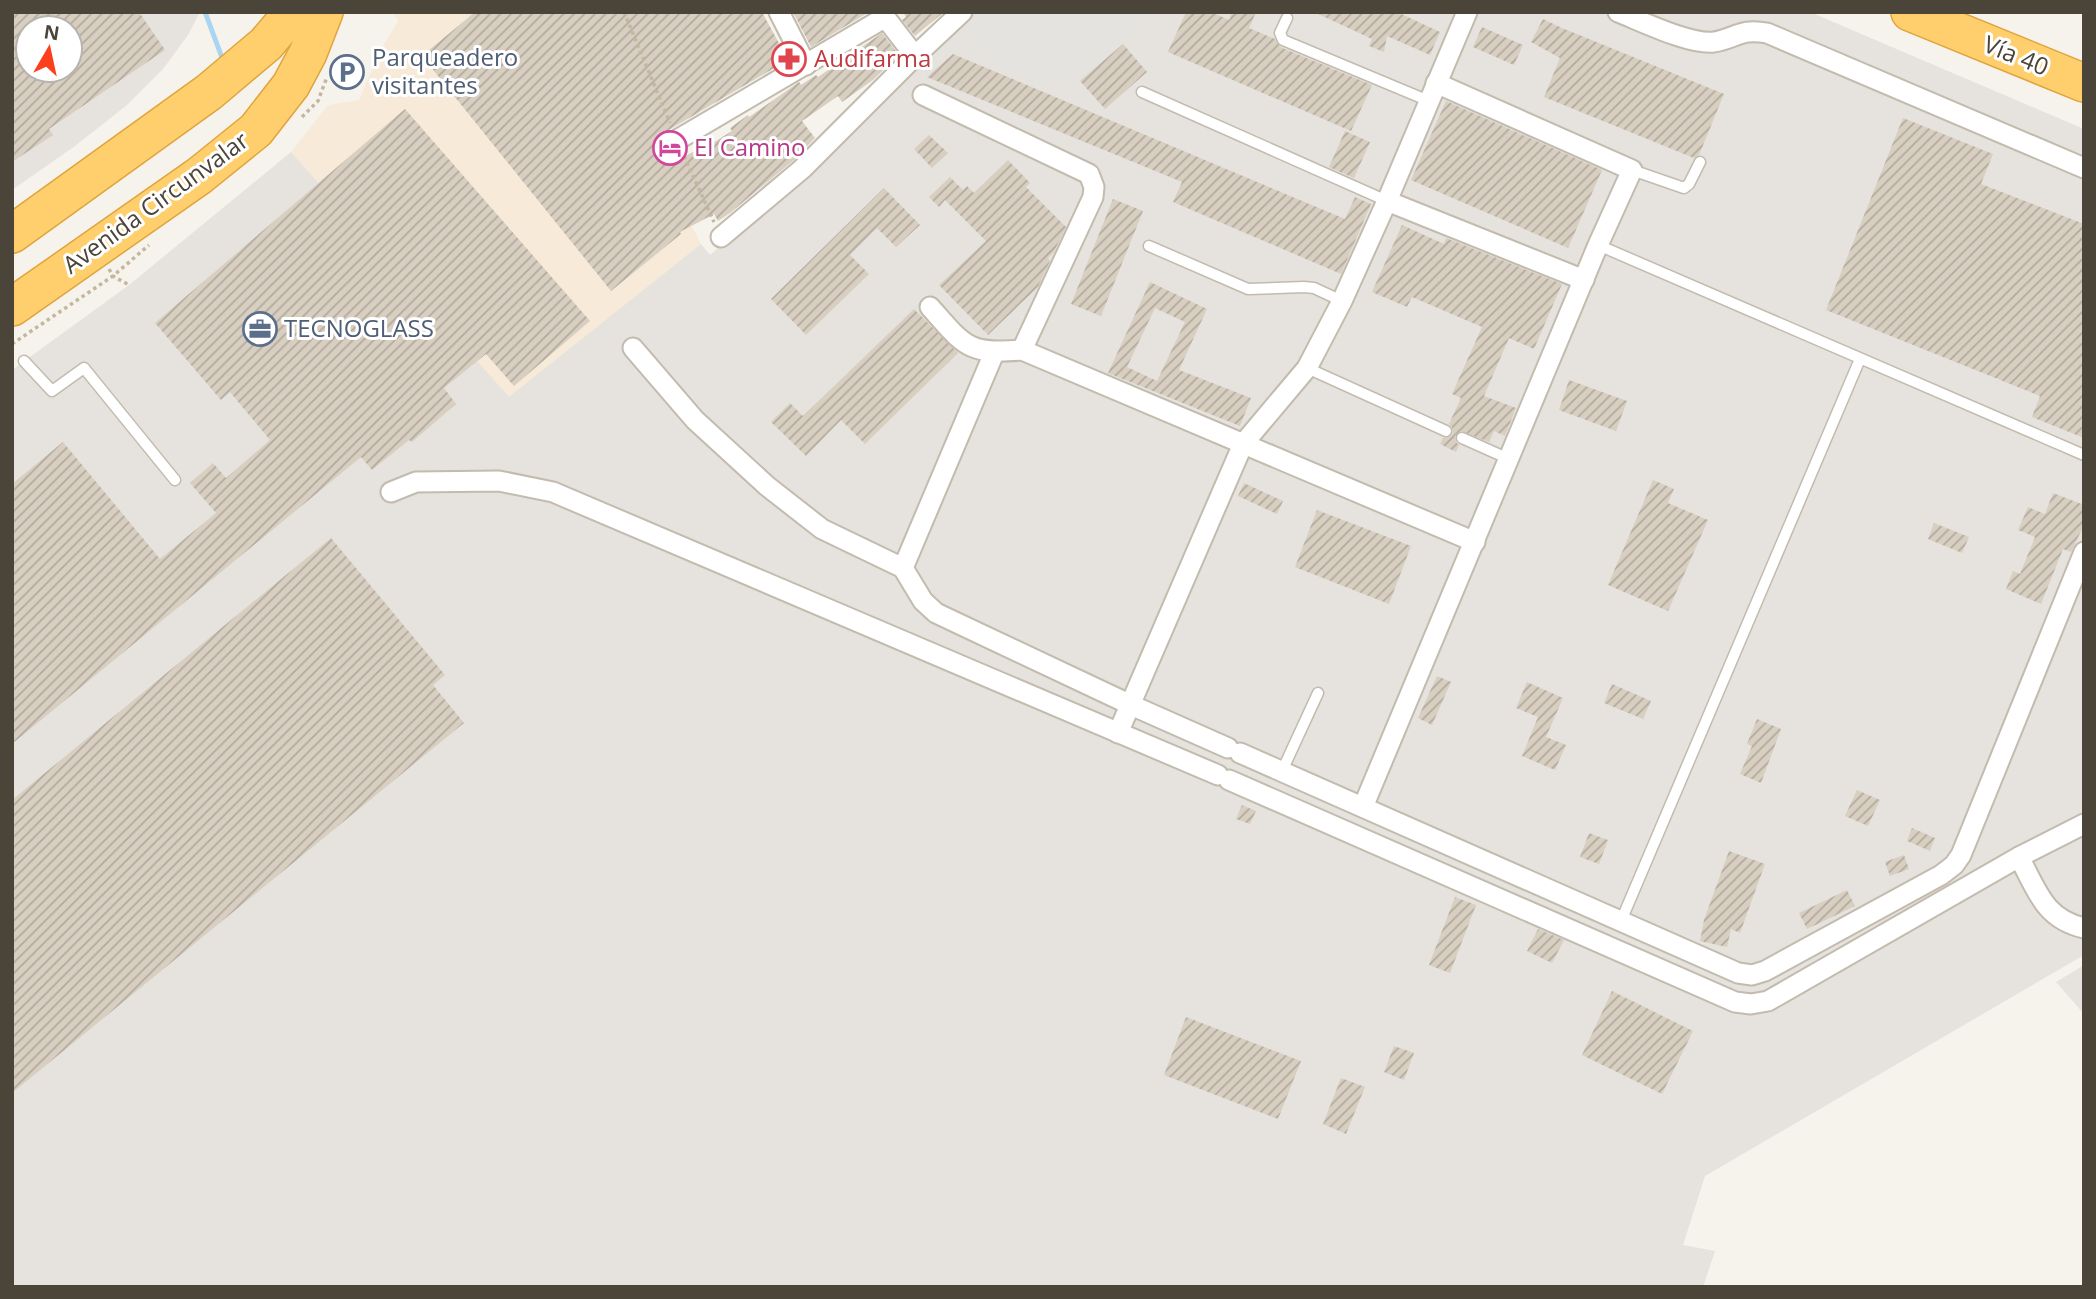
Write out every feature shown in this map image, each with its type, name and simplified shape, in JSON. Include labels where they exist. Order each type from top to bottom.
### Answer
[{"type":"highway","points":[[12,234],[209,92],[266,44],[293,12]]},
{"type":"highway","name":"Avenida Circunvalar","points":[[12,307],[200,176],[256,130],[291,85],[308,53],[324,12]]},
{"type":"highway","name":"Vía 40","points":[[1910,12],[2084,83]]},
{"type":"highway","name":"Vía 40","points":[[1965,12],[2084,60]]},
{"type":"street","points":[[779,12],[806,65]]},
{"type":"street","points":[[721,237],[802,169],[962,12]]},
{"type":"street","points":[[1118,733],[1243,444],[1307,368],[1342,301],[1467,12]]},
{"type":"street","points":[[1618,12],[1696,41],[1713,42],[1751,30],[1767,33],[2084,168]]},
{"type":"street","points":[[677,140],[806,65],[882,15],[915,56]]},
{"type":"street","points":[[1363,807],[1598,245],[1632,170],[1433,92]]},
{"type":"street","points":[[923,95],[1089,174],[1094,187],[1093,197],[1022,350]]},
{"type":"street","points":[[1387,201],[1584,280]]},
{"type":"street","points":[[930,307],[961,343],[977,350],[993,353],[1022,350],[1475,542]]},
{"type":"street","points":[[633,348],[695,420],[767,486],[822,529],[903,568],[923,601],[936,613],[1234,751],[1738,973],[1752,975],[1941,875],[1954,865],[1966,843],[2084,552]]},
{"type":"street","points":[[903,568],[993,353]]},
{"type":"street","points":[[391,492],[416,482],[499,481],[553,492],[1224,778],[1735,1002],[1751,1004],[1768,1001],[2019,858],[2084,824]]},
{"type":"street","points":[[2019,858],[2048,911],[2068,924],[2084,928]]},
{"type":"lane","points":[[1287,19],[1280,33],[1283,40],[1433,92]]},
{"type":"lane","points":[[1142,92],[1387,201]]},
{"type":"lane","points":[[1632,170],[1684,188],[1689,184],[1700,162]]},
{"type":"lane","points":[[1598,245],[2084,454]]},
{"type":"lane","points":[[1149,246],[1248,289],[1314,288],[1342,301]]},
{"type":"lane","points":[[1621,921],[1860,359]]},
{"type":"lane","points":[[24,362],[52,391],[83,368],[175,480]]},
{"type":"lane","points":[[1307,368],[1446,430]]},
{"type":"lane","points":[[1462,438],[1509,459]]},
{"type":"lane","points":[[1282,771],[1318,693]]},
{"type":"path","points":[[624,12],[721,237]]},
{"type":"path","points":[[105,264],[113,276],[129,285]]},
{"type":"shaded area","points":[[12,12],[200,12],[188,35],[163,69],[127,105],[12,190]]},
{"type":"shaded area","points":[[393,12],[598,12],[637,121],[701,244],[509,398],[291,152],[328,105],[359,100],[380,51],[398,21]]},
{"type":"shaded area","points":[[974,12],[1148,12],[1088,75],[1042,84],[967,48],[963,23]]},
{"type":"shaded area","points":[[975,12],[1810,12],[2084,129],[2084,955],[1705,1176],[1683,1245],[1715,1251],[1703,1287],[12,1287],[12,370],[129,285],[291,152],[509,397],[701,244],[710,255],[821,159]]},
{"type":"shaded area","points":[[2084,965],[2084,1014],[2056,982]]},
{"type":"building","points":[[12,12],[139,12],[165,50],[49,129],[53,135],[12,162]]},
{"type":"building","points":[[475,12],[762,12],[788,60],[667,131],[666,146],[677,152],[680,159],[707,144],[708,146],[732,131],[730,128],[748,115],[749,117],[799,82],[801,85],[816,75],[818,77],[882,33],[899,55],[873,80],[842,102],[838,96],[802,121],[815,138],[794,160],[730,213],[718,221],[714,214],[680,232],[681,234],[611,291],[422,56]]},
{"type":"building","points":[[793,12],[869,12],[811,47]]},
{"type":"building","points":[[903,12],[944,12],[915,36],[902,20],[906,17]]},
{"type":"building","points":[[1186,12],[1211,12],[1229,20],[1232,12],[1256,12],[1249,28],[1275,39],[1280,47],[1372,85],[1351,131],[1168,52]]},
{"type":"building","points":[[1314,12],[1397,12],[1440,32],[1430,55],[1387,36],[1384,52],[1369,46],[1372,39]]},
{"type":"building","points":[[1543,19],[1724,94],[1699,155],[1694,158],[1544,97],[1560,58],[1531,42]]},
{"type":"building","points":[[1482,27],[1523,45],[1514,65],[1473,47]]},
{"type":"building","points":[[1123,44],[1147,72],[1105,109],[1080,81]]},
{"type":"building","points":[[953,54],[1345,219],[1355,197],[1371,204],[1341,274],[1173,202],[1182,182],[927,77]]},
{"type":"building","points":[[1446,101],[1602,170],[1568,248],[1411,180]]},
{"type":"building","points":[[405,109],[590,321],[514,386],[486,354],[444,388],[456,404],[412,442],[409,440],[372,470],[361,457],[12,744],[12,484],[63,442],[160,559],[216,513],[190,483],[213,463],[226,478],[270,440],[230,392],[221,400],[155,323]]},
{"type":"building","points":[[1903,118],[1993,154],[1981,184],[2084,224],[2084,438],[2032,417],[2040,396],[1826,310]]},
{"type":"building","points":[[1345,131],[1370,142],[1354,178],[1329,167]]},
{"type":"building","points":[[929,135],[948,153],[932,168],[914,149]]},
{"type":"building","points":[[1008,160],[1030,183],[1026,187],[1066,227],[1054,252],[1048,258],[1050,261],[1038,287],[988,335],[939,285],[986,241],[945,200],[939,207],[929,197],[950,177],[963,190],[967,186],[974,193]]},
{"type":"building","points":[[884,188],[920,225],[896,247],[877,228],[850,255],[869,274],[806,335],[771,299]]},
{"type":"building","points":[[1113,199],[1143,211],[1101,316],[1071,304]]},
{"type":"building","points":[[1402,225],[1444,244],[1446,238],[1562,284],[1534,349],[1509,338],[1484,396],[1516,408],[1505,436],[1494,431],[1489,442],[1461,431],[1455,436],[1459,445],[1456,452],[1440,444],[1443,438],[1450,437],[1453,433],[1449,424],[1461,398],[1452,394],[1482,327],[1412,297],[1407,307],[1372,292]]},
{"type":"building","points":[[1150,282],[1207,309],[1179,370],[1251,398],[1240,426],[1108,373]],"holes":[[[1155,308],[1185,322],[1157,381],[1127,367]]]},
{"type":"building","points":[[914,309],[958,353],[865,444],[841,420],[806,456],[771,422],[790,403],[803,416]]},
{"type":"building","points":[[1569,380],[1627,401],[1616,431],[1559,410]]},
{"type":"building","points":[[1653,480],[1674,489],[1668,503],[1708,520],[1668,611],[1608,585]]},
{"type":"building","points":[[1244,483],[1283,501],[1277,514],[1238,496]]},
{"type":"building","points":[[2053,493],[2084,505],[2084,525],[2071,552],[2063,549],[2041,604],[2006,589],[2013,571],[2020,574],[2035,537],[2018,530],[2028,507],[2045,514]]},
{"type":"building","points":[[1317,510],[1411,546],[1389,604],[1295,567]]},
{"type":"building","points":[[1934,523],[1969,537],[1962,553],[1928,539]]},
{"type":"building","points":[[331,538],[445,675],[433,685],[464,723],[12,1093],[12,800]]},
{"type":"building","points":[[1437,676],[1451,682],[1432,725],[1418,718]]},
{"type":"building","points":[[1527,682],[1563,698],[1546,737],[1566,745],[1555,770],[1522,756],[1538,717],[1516,708]]},
{"type":"building","points":[[1612,684],[1651,701],[1643,719],[1604,703]]},
{"type":"building","points":[[1757,719],[1781,729],[1761,783],[1740,774],[1752,746],[1747,744]]},
{"type":"building","points":[[1857,790],[1880,800],[1868,826],[1845,816]]},
{"type":"building","points":[[1242,805],[1256,811],[1250,824],[1236,819]]},
{"type":"building","points":[[1912,828],[1935,838],[1930,851],[1907,841]]},
{"type":"building","points":[[1589,833],[1608,840],[1599,864],[1580,857]]},
{"type":"building","points":[[1729,851],[1765,864],[1740,933],[1731,929],[1727,947],[1700,941],[1704,920]]},
{"type":"building","points":[[1904,855],[1909,869],[1890,876],[1885,862]]},
{"type":"building","points":[[1847,890],[1855,906],[1807,929],[1799,913]]},
{"type":"building","points":[[1455,897],[1476,905],[1450,973],[1429,965]]},
{"type":"building","points":[[1538,929],[1564,940],[1552,963],[1527,951]]},
{"type":"building","points":[[1612,991],[1693,1031],[1662,1094],[1582,1055]]},
{"type":"building","points":[[1186,1017],[1301,1061],[1278,1119],[1164,1075]]},
{"type":"building","points":[[1394,1046],[1414,1053],[1404,1080],[1384,1072]]},
{"type":"building","points":[[1341,1078],[1365,1087],[1346,1134],[1323,1124]]},
{"type":"waterway","points":[[205,12],[224,63]]},
{"type":"place","name":"Audifarma","points":[[789,59]]},
{"type":"place","name":"Parqueadero visitantes","points":[[347,72]]},
{"type":"place","name":"El Camino","points":[[670,148]]},
{"type":"place","name":"TECNOGLASS","points":[[260,329]]}]
